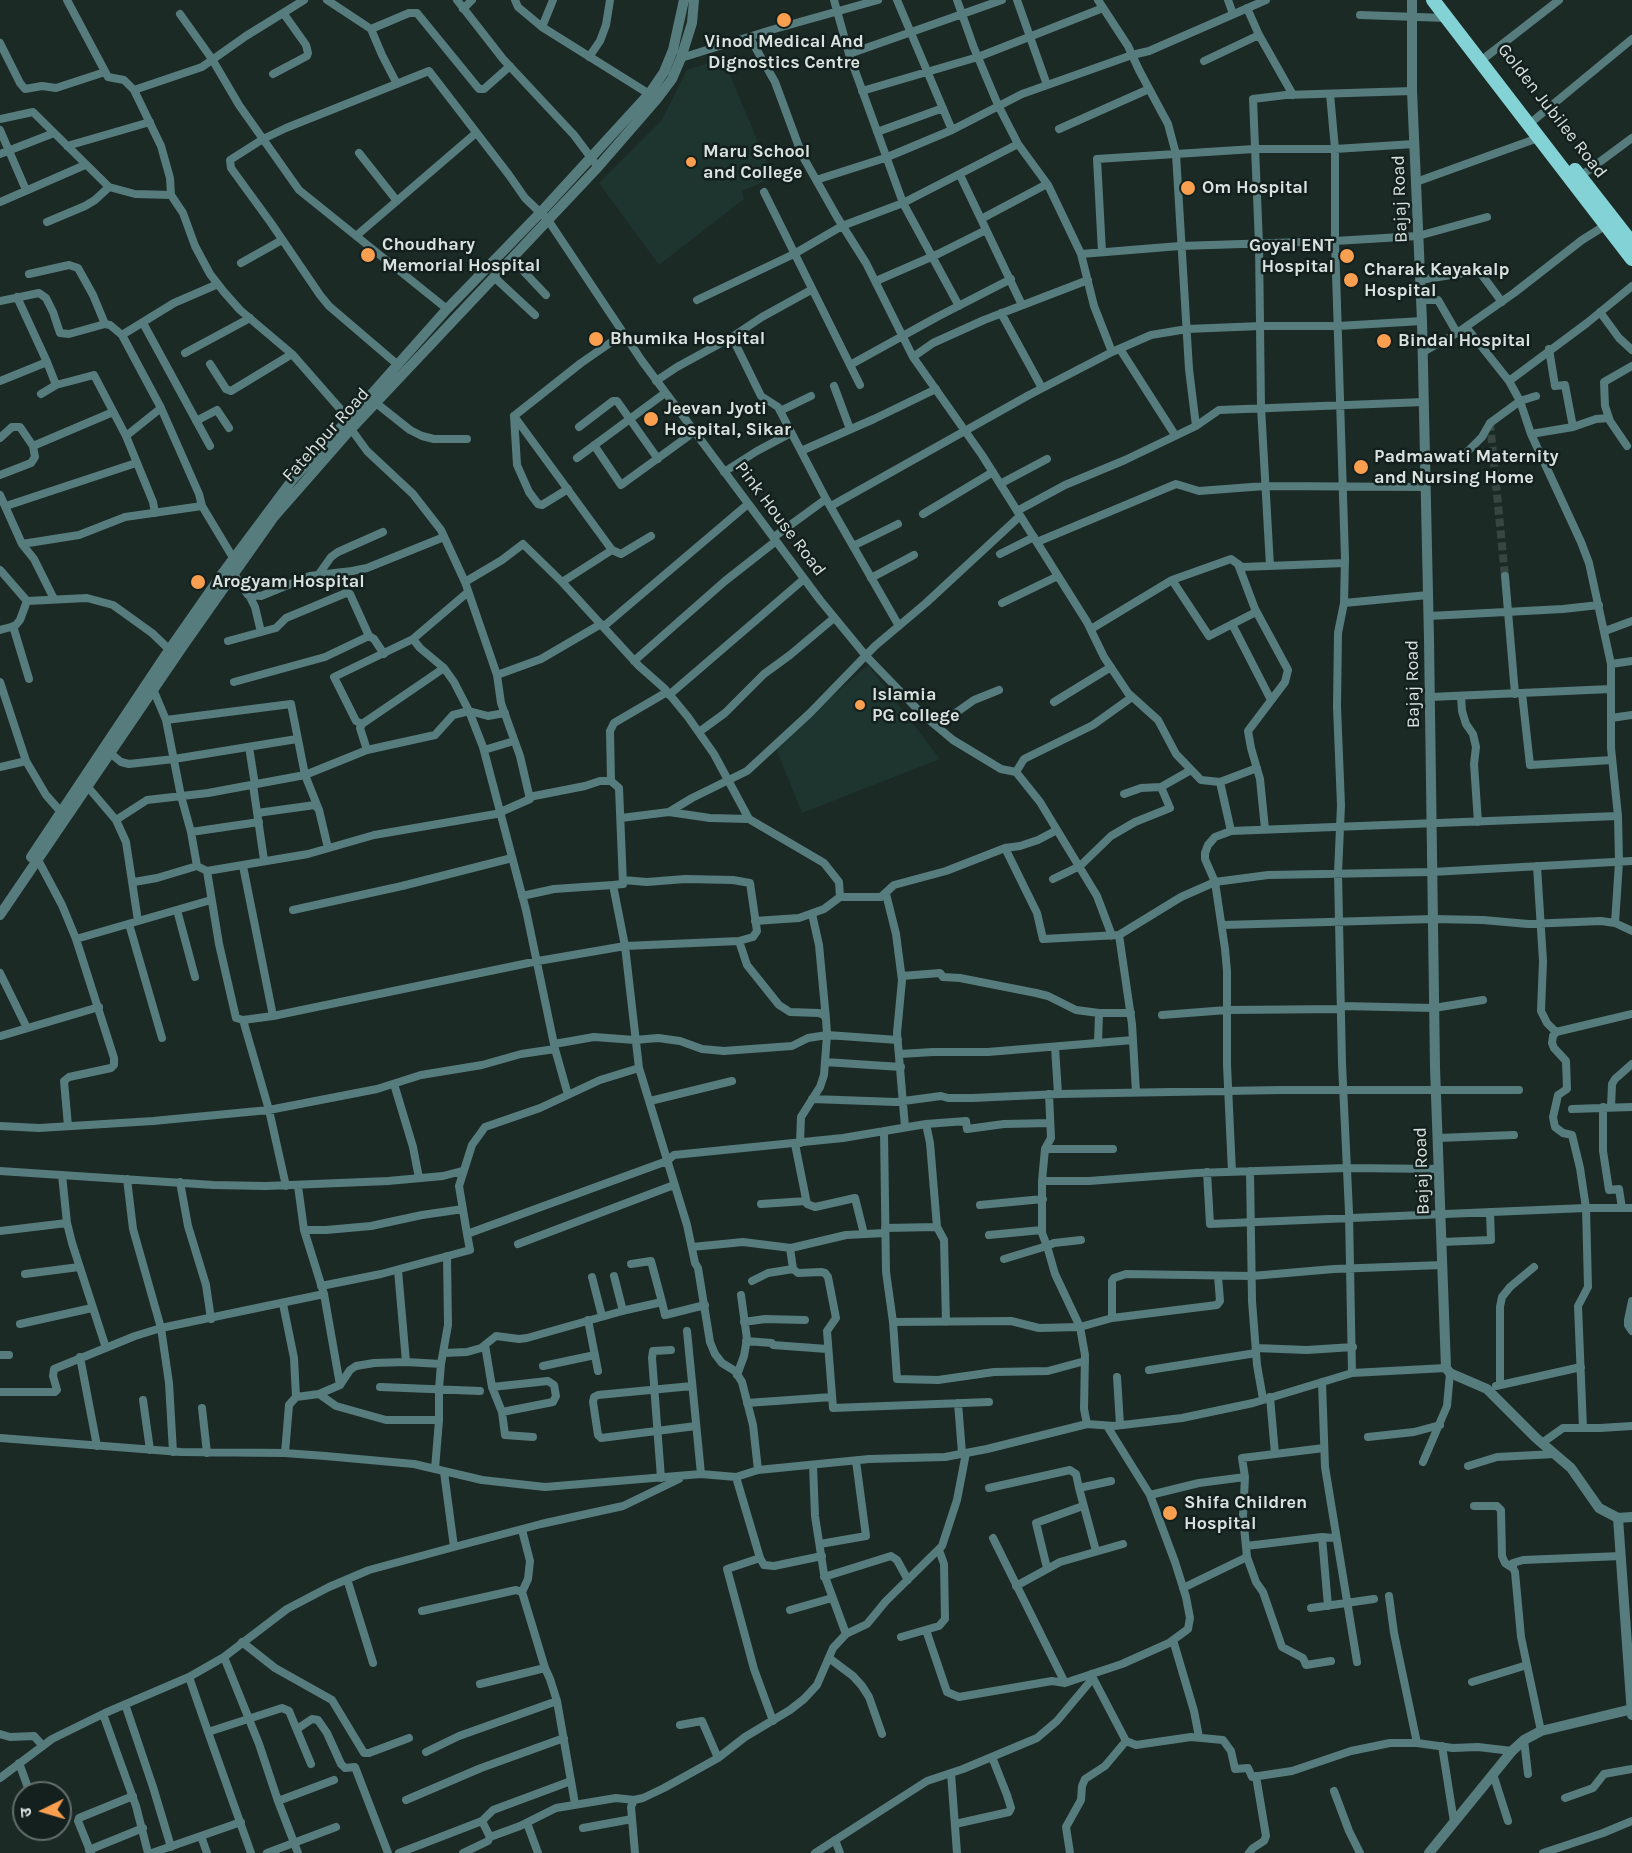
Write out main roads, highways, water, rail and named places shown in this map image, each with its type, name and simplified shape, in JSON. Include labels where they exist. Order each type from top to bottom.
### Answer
[{"type":"main road","points":[[1433,0],[1531,122],[1538,138],[1577,179],[1606,225],[1632,259]]},
{"type":"main road","name":"Golden Jubilee Road","points":[[1444,0],[1487,56],[1531,122],[1632,243]]},
{"type":"tunnel","points":[[1490,423],[1505,576]]},
{"type":"place","name":"Vinod Medical And Dignostics Centre","points":[[784,20]]},
{"type":"place","name":"Maru School and College","points":[[691,162]]},
{"type":"place","name":"Om Hospital","points":[[1188,188]]},
{"type":"place","name":"Choudhary Memorial Hospital","points":[[368,255]]},
{"type":"place","name":"Goyal ENT Hospital","points":[[1347,256]]},
{"type":"place","name":"Charak Kayakalp Hospital","points":[[1351,280]]},
{"type":"place","name":"Bhumika Hospital","points":[[596,339]]},
{"type":"place","name":"Bindal Hospital","points":[[1384,341]]},
{"type":"place","name":"Jeevan Jyoti Hospital, Sikar","points":[[651,419]]},
{"type":"place","name":"Padmawati Maternity and Nursing Home","points":[[1361,467]]},
{"type":"place","name":"Arogyam Hospital","points":[[198,582]]},
{"type":"place","name":"Islamia PG college","points":[[860,705]]},
{"type":"place","name":"Shifa Children Hospital","points":[[1170,1513]]}]
